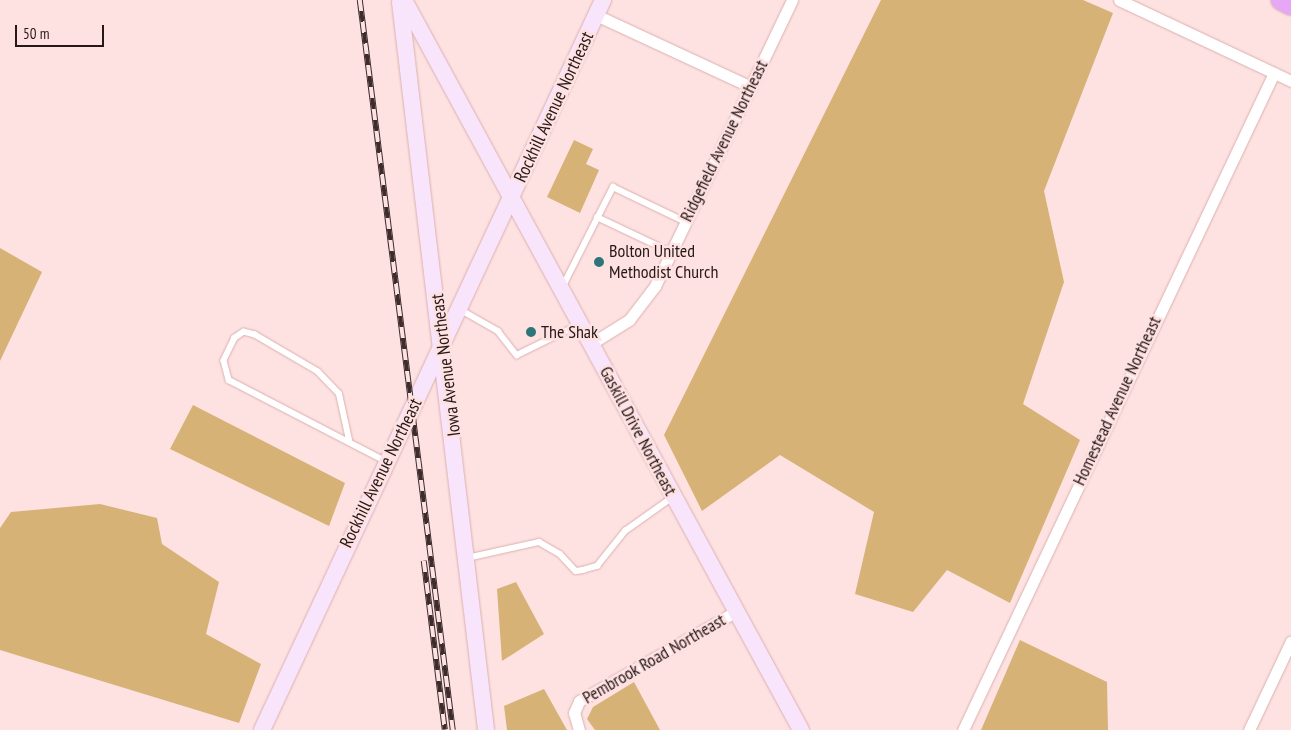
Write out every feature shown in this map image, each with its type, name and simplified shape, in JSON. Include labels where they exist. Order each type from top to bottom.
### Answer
[{"type":"highway","points":[[1281,0],[1291,4]]},
{"type":"main road","name":"Iowa Avenue Northeast","points":[[400,0],[443,344],[486,730]]},
{"type":"main road","name":"Gaskill Drive Northeast","points":[[404,0],[513,194],[673,497],[801,730]]},
{"type":"main road","name":"Rockhill Avenue Northeast","points":[[262,730],[385,461],[443,344],[603,0]]},
{"type":"street","name":"Ridgefield Avenue Northeast","points":[[592,343],[623,326],[641,308],[672,252],[792,0]]},
{"type":"street","points":[[1118,0],[1291,81]]},
{"type":"street","points":[[596,15],[751,87]]},
{"type":"street","name":"Homestead Avenue Northeast","points":[[963,730],[1274,73]]},
{"type":"street","name":"Pembrook Road Northeast","points":[[579,730],[575,707],[595,689],[735,612]]},
{"type":"street","points":[[1249,730],[1291,641]]},
{"type":"lane","points":[[563,286],[613,186],[686,222]]},
{"type":"lane","points":[[597,217],[672,252]]},
{"type":"lane","points":[[459,309],[498,331],[517,355],[582,323]]},
{"type":"lane","points":[[349,440],[340,394],[318,372],[255,335],[244,332],[235,338],[224,361],[229,380],[349,440],[385,461]]},
{"type":"lane","points":[[467,558],[539,542],[551,546],[576,570],[597,566],[626,531],[673,497]]},
{"type":"shaded area","points":[[881,0],[1083,0],[1113,13],[1044,191],[1064,282],[1023,404],[1080,440],[1010,603],[947,570],[913,612],[855,594],[874,512],[780,455],[702,511],[664,435]]},
{"type":"shaded area","points":[[574,140],[593,149],[586,164],[599,170],[580,213],[547,197]]},
{"type":"shaded area","points":[[0,248],[42,272],[0,361]]},
{"type":"shaded area","points":[[193,405],[345,483],[329,526],[170,449]]},
{"type":"shaded area","points":[[100,504],[157,518],[162,544],[219,582],[206,634],[261,664],[239,723],[0,650],[0,528],[11,512]]},
{"type":"shaded area","points":[[516,582],[544,634],[502,661],[497,589]]},
{"type":"shaded area","points":[[1020,640],[1107,682],[1108,730],[981,730]]},
{"type":"shaded area","points":[[634,682],[660,730],[595,730],[587,719],[593,707]]},
{"type":"shaded area","points":[[544,689],[567,730],[507,730],[504,706]]},
{"type":"railway","points":[[360,0],[453,730]]},
{"type":"railway","points":[[424,561],[445,730]]},
{"type":"place","name":"Bolton United Methodist Church","points":[[599,262]]},
{"type":"place","name":"The Shak","points":[[531,332]]}]
